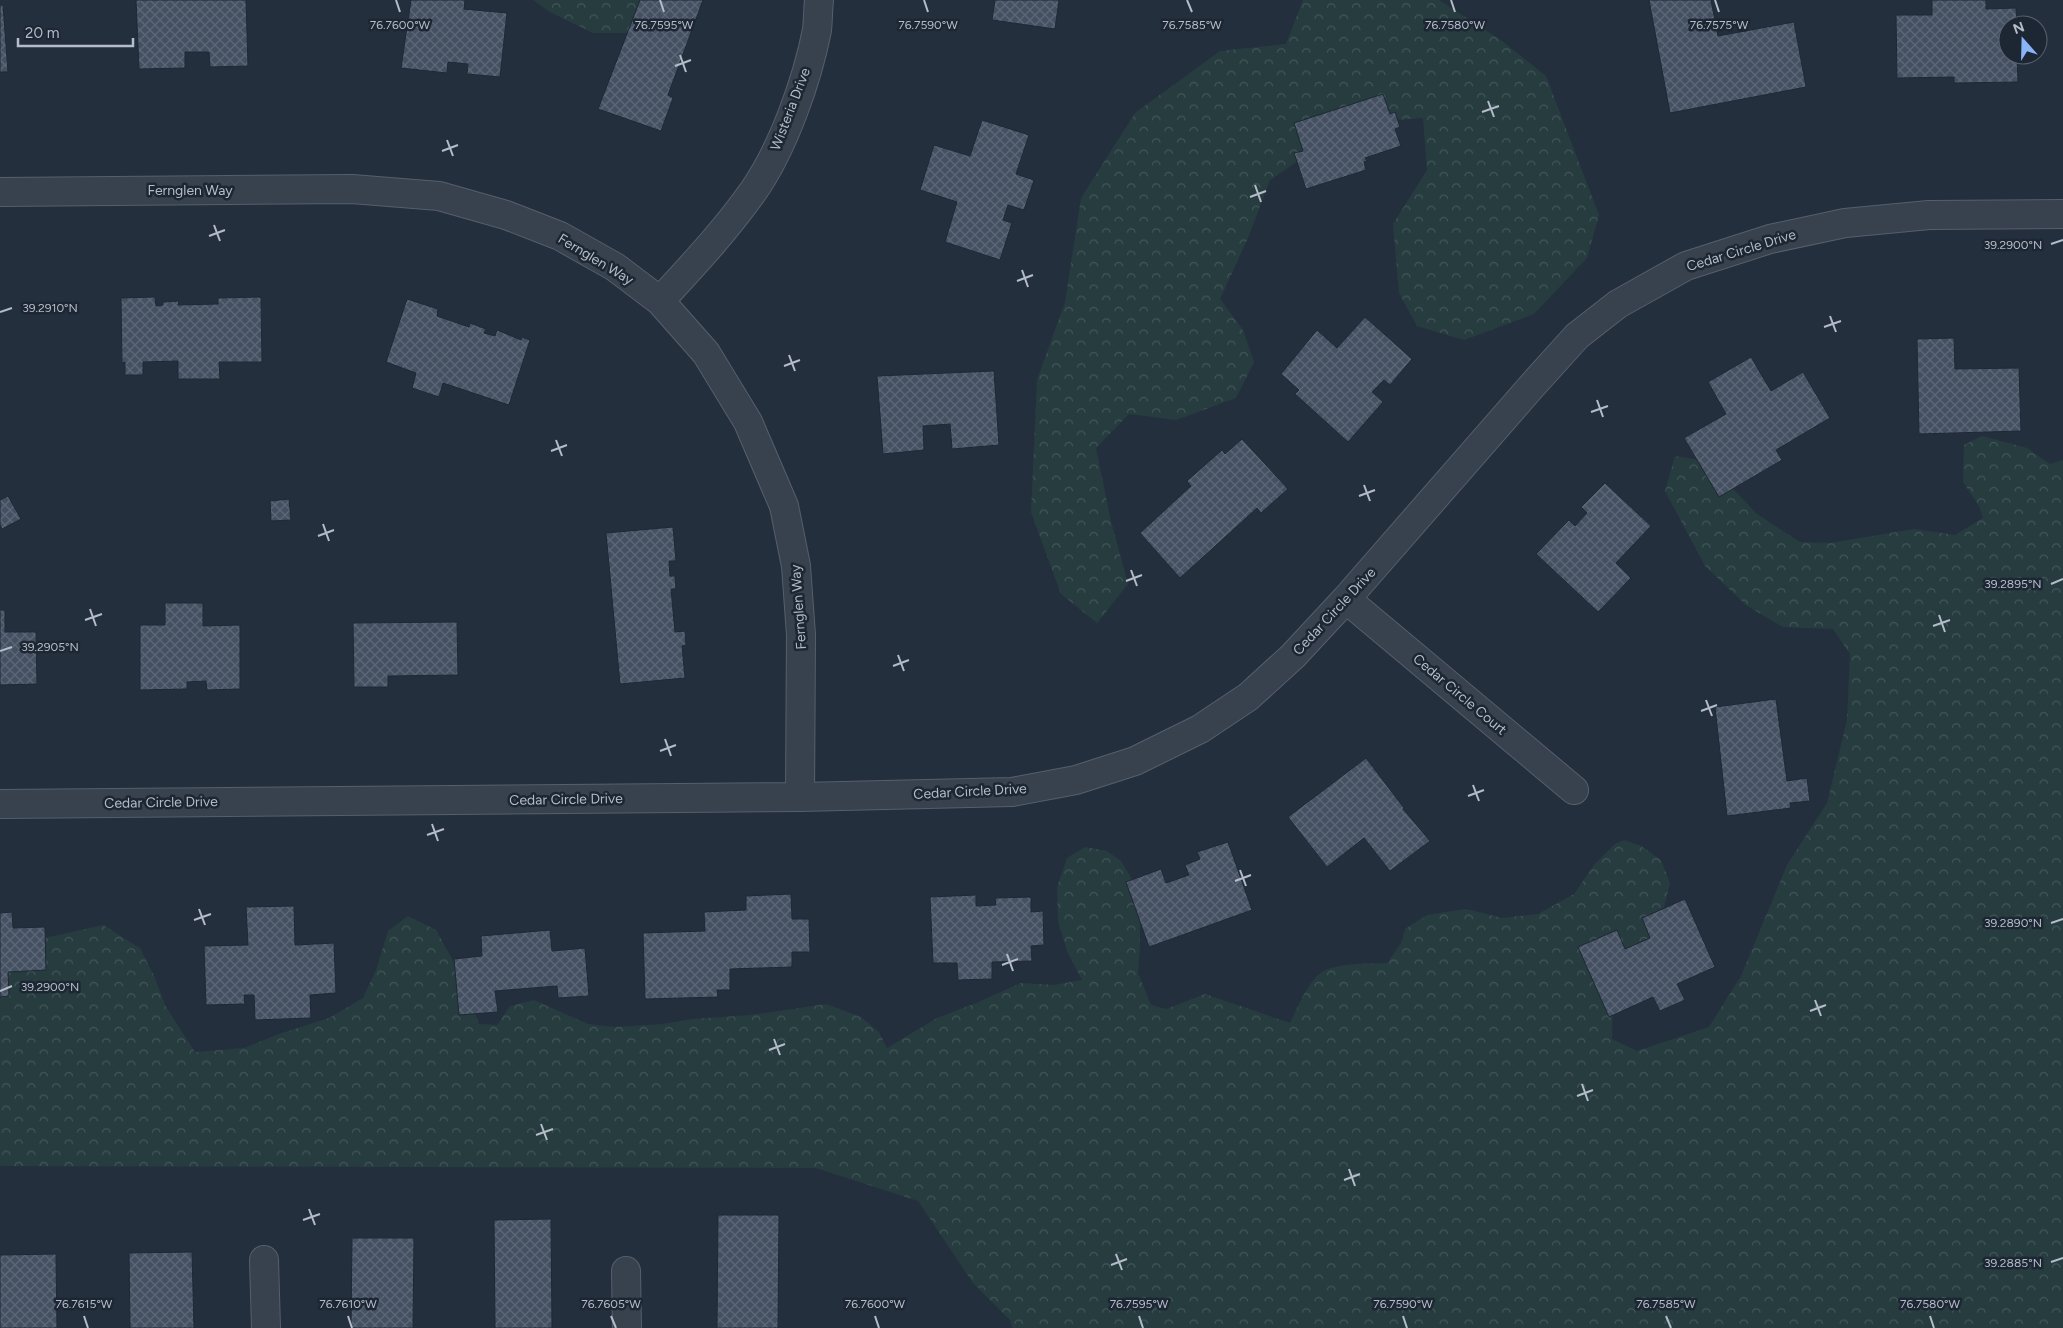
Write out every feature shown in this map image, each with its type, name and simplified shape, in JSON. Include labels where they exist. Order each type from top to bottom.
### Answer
[{"type":"street","name":"Wisteria Drive","points":[[660,300],[717,239],[755,189],[782,138],[802,84],[817,30],[819,0]]},
{"type":"street","name":"Fernglen Way","points":[[0,192],[352,189],[439,196],[506,215],[560,236],[615,267],[660,300],[706,353],[748,422],[784,506],[796,566],[801,636],[800,797]]},
{"type":"street","name":"Cedar Circle Drive","points":[[0,804],[800,797],[1012,792],[1076,780],[1135,762],[1200,729],[1248,697],[1293,656],[1346,599],[1524,394],[1578,336],[1618,304],[1686,266],[1770,239],[1845,223],[1929,215],[2063,214]]},
{"type":"street","name":"Cedar Circle Court","points":[[1346,599],[1574,790]]},
{"type":"street","points":[[264,1260],[266,1328]]},
{"type":"street","points":[[626,1271],[627,1328]]},
{"type":"green space","points":[[533,0],[664,0],[642,33],[593,33],[550,12]]},
{"type":"green space","points":[[1303,0],[1439,0],[1502,41],[1546,76],[1599,215],[1587,258],[1534,314],[1464,340],[1417,326],[1399,293],[1393,224],[1427,170],[1423,118],[1354,123],[1270,180],[1248,238],[1220,299],[1243,330],[1254,362],[1236,398],[1176,420],[1129,414],[1096,448],[1110,517],[1128,584],[1097,623],[1061,594],[1031,512],[1037,380],[1065,302],[1081,198],[1135,113],[1220,51],[1286,44]]},
{"type":"green space","points":[[1982,436],[2027,448],[2050,464],[2063,460],[2063,1328],[1012,1328],[1010,1320],[973,1283],[918,1201],[816,1168],[0,1166],[0,948],[103,925],[140,948],[154,976],[166,1007],[195,1052],[244,1048],[279,1034],[329,1018],[363,998],[376,970],[388,931],[408,916],[436,930],[462,977],[479,1024],[497,1025],[510,1006],[534,1000],[588,1024],[615,1027],[751,1015],[826,1004],[861,1017],[879,1032],[887,1048],[937,1018],[1021,983],[1054,985],[1082,980],[1067,951],[1058,921],[1057,887],[1067,858],[1085,847],[1107,851],[1121,861],[1136,886],[1140,900],[1138,973],[1151,1005],[1166,1009],[1205,994],[1290,1023],[1309,986],[1324,971],[1351,964],[1387,963],[1401,943],[1405,929],[1427,915],[1466,909],[1502,918],[1538,914],[1574,894],[1594,865],[1615,844],[1624,840],[1641,846],[1661,860],[1670,883],[1658,931],[1613,981],[1612,1039],[1637,1051],[1709,1027],[1741,976],[1787,865],[1827,803],[1847,720],[1850,654],[1833,629],[1783,627],[1747,606],[1705,566],[1665,491],[1675,456],[1705,461],[1757,514],[1800,542],[1830,543],[1914,529],[1955,535],[1983,518],[1979,506],[1963,482],[1964,445]]},
{"type":"building","points":[[136,0],[246,0],[248,66],[210,67],[209,52],[185,52],[185,68],[139,69]]},
{"type":"building","points":[[411,0],[465,0],[464,9],[507,13],[500,77],[467,74],[468,64],[448,62],[447,73],[401,68]]},
{"type":"building","points":[[640,0],[703,0],[668,95],[673,98],[661,131],[598,109]]},
{"type":"building","points":[[995,0],[1059,0],[1055,29],[992,20]]},
{"type":"building","points":[[1649,0],[1711,0],[1718,36],[1794,22],[1806,87],[1670,113]]},
{"type":"building","points":[[1932,0],[1986,0],[1986,9],[2016,8],[2016,15],[1998,15],[1998,65],[2017,65],[2018,82],[1954,83],[1954,77],[1897,78],[1896,15],[1932,15]]},
{"type":"building","points":[[0,5],[3,5],[8,72],[0,72]]},
{"type":"building","points":[[1383,94],[1390,114],[1395,112],[1400,127],[1395,129],[1401,146],[1365,158],[1367,161],[1364,162],[1366,170],[1306,189],[1294,153],[1303,151],[1294,123]]},
{"type":"building","points":[[982,120],[1029,135],[1016,174],[1034,180],[1024,210],[1008,205],[1003,220],[1012,223],[1000,260],[945,242],[957,202],[920,190],[934,145],[970,156]]},
{"type":"building","points":[[155,297],[156,306],[163,305],[163,302],[179,301],[178,305],[218,304],[218,298],[261,297],[262,362],[219,362],[220,379],[178,379],[178,361],[143,362],[143,375],[125,375],[125,362],[122,363],[121,298]]},
{"type":"building","points":[[407,299],[438,309],[437,316],[469,327],[470,323],[486,329],[484,333],[495,336],[497,330],[521,340],[522,337],[530,340],[509,405],[443,383],[439,397],[412,388],[416,373],[386,362]]},
{"type":"building","points":[[1365,317],[1412,359],[1390,385],[1384,380],[1372,392],[1383,402],[1348,442],[1295,394],[1299,390],[1281,374],[1317,330],[1337,348]]},
{"type":"building","points":[[1954,338],[1955,369],[2019,368],[2021,431],[1919,434],[1917,339]]},
{"type":"building","points":[[1751,357],[1771,391],[1803,372],[1830,418],[1776,450],[1782,460],[1719,497],[1684,438],[1726,414],[1708,382]]},
{"type":"building","points":[[994,371],[999,445],[952,449],[950,424],[923,426],[924,450],[883,454],[877,376]]},
{"type":"building","points":[[1242,439],[1288,489],[1261,513],[1257,508],[1180,578],[1140,533],[1191,486],[1187,481],[1222,450],[1225,454]]},
{"type":"building","points":[[1605,483],[1651,526],[1616,563],[1631,578],[1598,612],[1536,554],[1569,520],[1575,526],[1587,513],[1581,507]]},
{"type":"building","points":[[8,496],[21,519],[2,529],[0,525],[0,500]]},
{"type":"building","points":[[289,499],[291,520],[271,521],[270,501]]},
{"type":"building","points":[[673,527],[676,561],[669,561],[670,576],[675,576],[676,589],[671,589],[675,632],[685,631],[686,645],[682,646],[685,678],[620,684],[606,533]]},
{"type":"building","points":[[165,603],[203,603],[203,626],[240,625],[240,689],[207,690],[206,681],[187,682],[187,689],[140,690],[140,625],[165,625]]},
{"type":"building","points":[[0,610],[5,610],[5,632],[36,632],[37,684],[0,685]]},
{"type":"building","points":[[457,622],[458,675],[388,676],[388,687],[354,687],[353,623]]},
{"type":"building","points":[[1776,699],[1787,781],[1807,778],[1810,801],[1790,803],[1791,808],[1727,816],[1715,707]]},
{"type":"building","points":[[1366,758],[1403,809],[1430,841],[1390,871],[1364,838],[1327,867],[1288,817]]},
{"type":"building","points":[[1228,842],[1252,910],[1149,947],[1126,882],[1161,869],[1166,883],[1189,875],[1185,865],[1200,859],[1197,852]]},
{"type":"building","points":[[791,894],[792,919],[809,919],[810,952],[792,952],[792,967],[730,969],[730,990],[717,990],[718,997],[645,999],[643,933],[705,931],[704,912],[746,910],[746,896]]},
{"type":"building","points":[[976,895],[976,906],[996,905],[995,898],[1031,897],[1031,912],[1043,911],[1044,945],[1031,946],[1032,961],[992,962],[992,979],[958,980],[957,963],[933,963],[930,897]]},
{"type":"building","points":[[1685,899],[1715,967],[1677,984],[1685,1000],[1660,1011],[1653,997],[1609,1017],[1578,947],[1617,930],[1625,949],[1650,938],[1642,918]]},
{"type":"building","points":[[294,906],[295,945],[334,943],[336,993],[310,995],[311,1018],[255,1020],[254,995],[244,995],[245,1004],[206,1005],[204,946],[248,945],[246,907]]},
{"type":"building","points":[[12,912],[13,928],[45,927],[46,970],[8,972],[9,996],[0,997],[0,913]]},
{"type":"building","points":[[550,930],[552,951],[585,948],[589,996],[558,998],[557,986],[495,991],[498,1012],[459,1015],[454,959],[482,956],[481,936]]},
{"type":"building","points":[[718,1215],[779,1215],[778,1328],[717,1328]]},
{"type":"building","points":[[551,1219],[552,1328],[495,1328],[494,1220]]},
{"type":"building","points":[[352,1238],[414,1238],[413,1328],[351,1328]]},
{"type":"building","points":[[192,1252],[194,1328],[130,1328],[129,1253]]},
{"type":"building","points":[[56,1254],[57,1328],[0,1328],[0,1255]]}]
